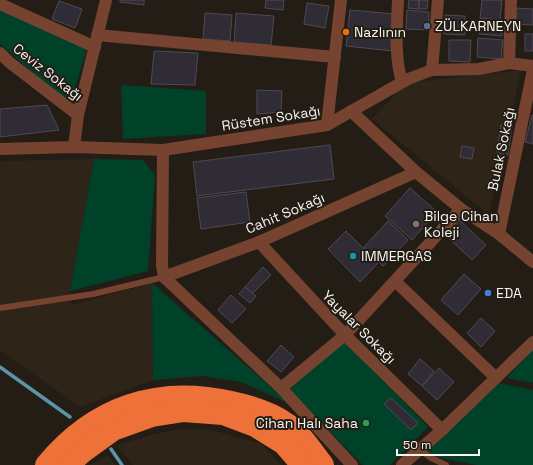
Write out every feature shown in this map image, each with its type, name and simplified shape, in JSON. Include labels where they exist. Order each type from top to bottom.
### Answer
[{"type":"highway","points":[[46,465],[84,429],[113,411],[149,399],[184,396],[217,399],[255,407],[287,424],[308,444],[323,465]]},
{"type":"highway","points":[[68,465],[112,430],[152,416],[184,411],[223,414],[255,426],[284,444],[302,465]]},
{"type":"street","points":[[74,147],[78,115],[106,0]]},
{"type":"street","points":[[327,125],[341,0]]},
{"type":"street","points":[[398,0],[397,49],[402,82]]},
{"type":"street","points":[[432,70],[438,0]]},
{"type":"street","points":[[509,63],[511,0]]},
{"type":"street","points":[[0,4],[96,41],[335,57]]},
{"type":"street","name":"Ceviz Sokağı","points":[[0,53],[4,65],[78,115]]},
{"type":"street","name":"Rüstem Sokağı","points":[[0,149],[74,147],[163,150],[327,125],[402,82],[432,70],[479,69],[509,63],[533,66]]},
{"type":"street","name":"Bulak Sokağı","points":[[499,234],[533,70]]},
{"type":"street","points":[[351,111],[416,172],[461,210],[499,234],[533,262]]},
{"type":"street","points":[[163,150],[162,266],[164,277],[281,388],[352,465]]},
{"type":"street","name":"Cahit Sokağı","points":[[164,277],[259,242],[416,172]]},
{"type":"street","points":[[281,388],[345,335],[461,210]]},
{"type":"street","name":"Yayalar Sokağı","points":[[259,242],[345,335],[442,430]]},
{"type":"street","points":[[395,281],[496,378]]},
{"type":"street","points":[[402,465],[442,430],[533,342]]},
{"type":"lane","points":[[0,308],[93,294],[164,277]]},
{"type":"lane","points":[[420,450],[431,458],[446,465]]},
{"type":"shaded area","points":[[521,70],[489,215],[372,119],[406,83]]},
{"type":"shaded area","points":[[94,159],[70,290],[72,305],[152,283],[153,380],[80,407],[0,350],[0,161]]},
{"type":"shaded area","points":[[182,429],[211,430],[260,443],[282,465],[133,465],[117,445],[154,434]]},
{"type":"shaded area","points":[[107,456],[116,465],[89,465]]},
{"type":"green space","points":[[0,9],[87,48],[70,105],[0,44]]},
{"type":"green space","points":[[121,85],[206,91],[206,134],[123,139]]},
{"type":"green space","points":[[94,159],[143,160],[155,175],[148,271],[70,291]]},
{"type":"green space","points":[[152,283],[290,404],[241,382],[202,376],[153,380]]},
{"type":"green space","points":[[341,338],[428,427],[390,465],[363,465],[289,390]]},
{"type":"green space","points":[[533,349],[533,383],[507,378]]},
{"type":"green space","points":[[493,382],[533,390],[533,465],[476,465],[422,454]]},
{"type":"building","points":[[120,0],[144,0],[144,5],[120,2]]},
{"type":"building","points":[[266,0],[284,0],[283,10],[265,8]]},
{"type":"building","points":[[409,0],[419,0],[419,9],[408,8]]},
{"type":"building","points":[[419,0],[428,0],[427,9],[419,9]]},
{"type":"building","points":[[482,0],[502,0],[500,20],[480,18]]},
{"type":"building","points":[[59,1],[82,9],[75,28],[52,19]]},
{"type":"building","points":[[307,3],[329,6],[325,28],[304,24]]},
{"type":"building","points":[[516,8],[533,9],[533,25],[516,24]]},
{"type":"building","points":[[350,10],[396,14],[393,51],[346,46]]},
{"type":"building","points":[[407,10],[429,12],[428,30],[406,29]]},
{"type":"building","points":[[205,13],[232,15],[230,41],[203,39]]},
{"type":"building","points":[[236,13],[274,16],[271,45],[234,42]]},
{"type":"building","points":[[445,15],[465,16],[465,35],[444,34]]},
{"type":"building","points":[[481,20],[503,22],[502,36],[479,34]]},
{"type":"building","points":[[525,34],[533,34],[533,51],[525,51]]},
{"type":"building","points":[[478,38],[503,40],[501,59],[477,57]]},
{"type":"building","points":[[449,40],[471,40],[470,62],[449,61]]},
{"type":"building","points":[[154,51],[198,53],[195,85],[151,84]]},
{"type":"building","points":[[257,90],[282,91],[281,112],[257,114]]},
{"type":"building","points":[[47,105],[59,130],[0,137],[0,109]]},
{"type":"building","points":[[533,115],[533,144],[525,142]]},
{"type":"building","points":[[501,125],[512,126],[508,155],[497,153]]},
{"type":"building","points":[[330,145],[334,179],[197,196],[193,162]]},
{"type":"building","points":[[462,146],[474,148],[472,159],[460,157]]},
{"type":"building","points":[[410,188],[437,212],[412,240],[385,216]]},
{"type":"building","points":[[246,192],[250,222],[201,229],[197,198]]},
{"type":"building","points":[[456,217],[486,245],[472,260],[442,232]]},
{"type":"building","points":[[388,221],[408,240],[383,266],[364,247]]},
{"type":"building","name":"IMMERGAS","points":[[346,231],[378,263],[360,282],[328,249]]},
{"type":"building","points":[[263,267],[271,275],[253,293],[245,287]]},
{"type":"building","points":[[464,274],[481,289],[458,315],[441,300]]},
{"type":"building","points":[[245,287],[256,296],[250,303],[239,294]]},
{"type":"building","points":[[231,295],[246,309],[232,323],[218,310]]},
{"type":"building","points":[[481,318],[495,331],[481,347],[467,333]]},
{"type":"building","points":[[281,345],[294,357],[281,372],[267,361]]},
{"type":"building","points":[[420,359],[434,371],[422,386],[408,374]]},
{"type":"building","points":[[439,368],[454,382],[437,400],[422,386]]},
{"type":"building","points":[[391,398],[418,423],[411,430],[384,404]]},
{"type":"waterway","points":[[0,367],[70,417]]},
{"type":"waterway","points":[[111,449],[122,465]]},
{"type":"place","name":"ZÜLKARNEYN","points":[[427,26]]},
{"type":"place","name":"Nazlının","points":[[346,32]]},
{"type":"place","name":"Bilge Cihan Koleji","points":[[416,224]]},
{"type":"place","name":"IMMERGAS","points":[[353,256]]},
{"type":"place","name":"EDA","points":[[488,293]]},
{"type":"place","name":"Cihan Halı Saha","points":[[366,423]]}]
